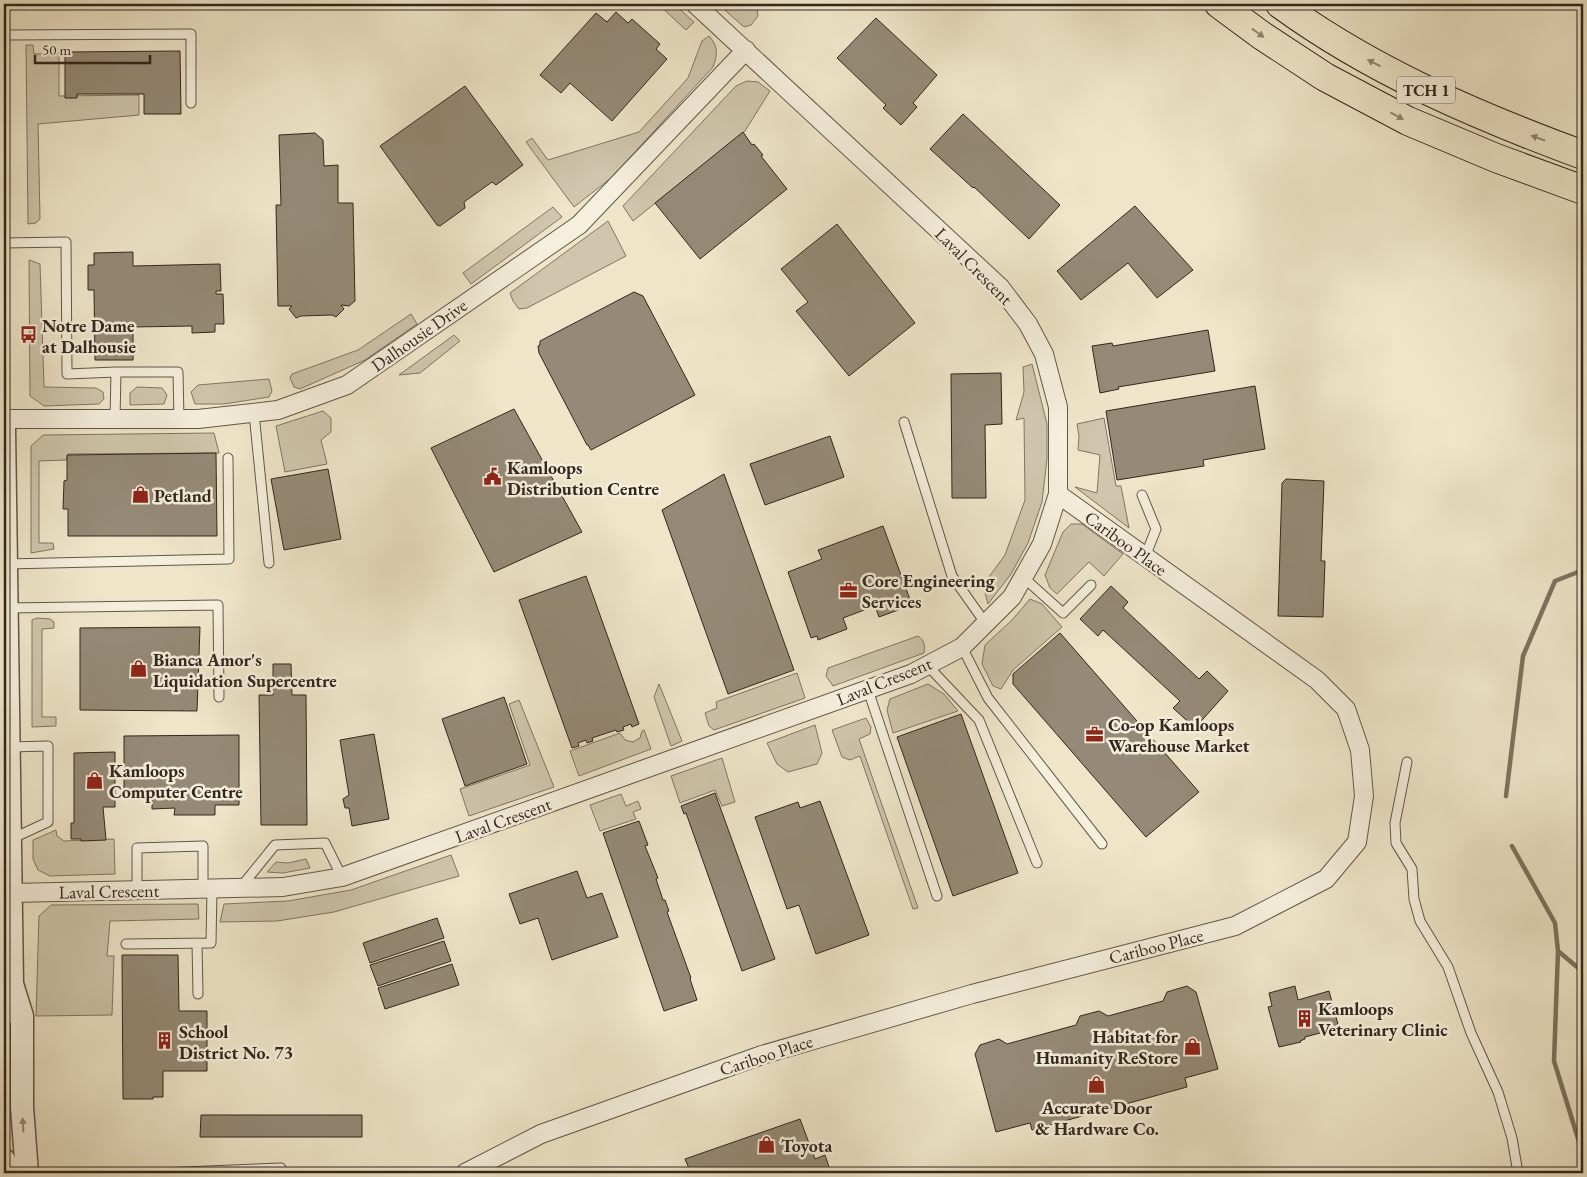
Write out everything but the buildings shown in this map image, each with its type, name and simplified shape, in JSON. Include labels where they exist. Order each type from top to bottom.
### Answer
[{"type":"highway","name":"TCH 1","points":[[1219,4],[1325,77],[1408,121],[1496,158],[1583,190]]},
{"type":"highway","name":"TCH 1","points":[[1280,4],[1351,51],[1430,92],[1511,129],[1583,155]]},
{"type":"street","name":"Laval Crescent","points":[[8,894],[283,887],[342,877],[911,674],[962,647],[1012,597],[1042,544],[1058,494],[1058,407],[1044,354],[1028,324],[1000,287],[695,4]]},
{"type":"street","name":"Dalhousie Drive","points":[[4,418],[198,419],[278,410],[347,385],[579,225],[746,50]]},
{"type":"street","points":[[4,428],[9,747],[7,791],[10,839],[8,894],[12,984],[22,1016],[24,1172]]},
{"type":"street","name":"Cariboo Place","points":[[465,1173],[541,1134],[762,1055],[972,994],[1235,926],[1326,879],[1357,842],[1364,796],[1360,750],[1346,709],[1317,680],[1058,494]]},
{"type":"street","points":[[4,1014],[12,984]]},
{"type":"street","points":[[4,1160],[24,1172]]},
{"type":"lane","points":[[4,36],[191,34],[191,103]]},
{"type":"lane","points":[[4,243],[66,242],[67,374],[178,372],[179,419]]},
{"type":"lane","points":[[115,419],[116,372]]},
{"type":"lane","points":[[254,413],[269,563]]},
{"type":"lane","points":[[904,422],[952,576],[986,624]]},
{"type":"lane","points":[[6,564],[229,559],[228,458]]},
{"type":"lane","points":[[1142,495],[1156,529],[1145,556]]},
{"type":"lane","points":[[1023,577],[1063,614],[1091,585]]},
{"type":"lane","points":[[7,608],[218,605],[219,697]]},
{"type":"lane","points":[[962,647],[988,698],[1102,844]]},
{"type":"lane","points":[[927,666],[979,720],[1037,863]]},
{"type":"lane","points":[[868,690],[937,896]]},
{"type":"lane","points":[[9,747],[48,746],[48,822],[10,839]]},
{"type":"lane","points":[[1407,762],[1395,823],[1396,843],[1412,869],[1414,899],[1420,921],[1448,968],[1471,1033],[1498,1092],[1512,1138],[1518,1173]]},
{"type":"lane","points":[[240,888],[275,845],[325,843],[342,877]]},
{"type":"lane","points":[[126,944],[212,943],[203,846],[137,848],[136,890]]},
{"type":"lane","points":[[197,943],[198,994]]},
{"type":"lane","points":[[159,1173],[281,1168]]},
{"type":"shaded area","points":[[658,4],[674,4],[694,22],[686,30]]},
{"type":"shaded area","points":[[718,4],[752,4],[757,8],[758,16],[751,25],[744,27]]},
{"type":"shaded area","points":[[709,36],[716,50],[713,67],[611,178],[574,207],[526,142],[532,138],[548,160],[639,132],[688,78],[702,41]]},
{"type":"shaded area","points":[[26,45],[33,45],[34,54],[59,53],[59,96],[139,95],[139,115],[38,124],[40,219],[36,223],[28,224]]},
{"type":"shaded area","points":[[747,81],[758,82],[770,91],[745,131],[633,221],[623,206],[736,86]]},
{"type":"shaded area","points":[[553,207],[562,217],[471,284],[463,273]]},
{"type":"shaded area","points":[[608,221],[626,256],[527,308],[519,309],[510,293]]},
{"type":"shaded area","points":[[29,260],[40,264],[44,387],[96,388],[103,392],[104,399],[99,404],[44,406],[30,396]]},
{"type":"shaded area","points":[[411,314],[417,324],[365,360],[300,389],[294,387],[290,378],[292,374],[358,350]]},
{"type":"shaded area","points":[[454,335],[460,341],[420,373],[399,375]]},
{"type":"shaded area","points":[[1032,364],[1047,424],[1047,459],[1042,502],[1028,543],[1011,574],[988,604],[983,585],[1005,555],[1025,500],[1024,418],[1016,420],[1024,392],[1023,367]]},
{"type":"shaded area","points":[[269,379],[272,391],[269,397],[224,404],[195,404],[191,392],[198,385]]},
{"type":"shaded area","points":[[137,387],[162,388],[167,395],[164,404],[130,405],[130,393]]},
{"type":"shaded area","points":[[323,411],[331,418],[331,432],[321,440],[327,464],[285,472],[276,426]]},
{"type":"shaded area","points":[[1104,418],[1116,486],[1121,486],[1129,528],[1075,487],[1097,493],[1100,455],[1078,450],[1079,436],[1077,424]]},
{"type":"shaded area","points":[[214,433],[219,453],[68,454],[66,460],[39,461],[39,543],[53,543],[54,549],[31,553],[31,446],[43,435]]},
{"type":"shaded area","points":[[1071,524],[1082,524],[1123,554],[1104,576],[1089,562],[1057,594],[1050,588],[1045,575],[1063,532]]},
{"type":"shaded area","points":[[1030,599],[1042,604],[1062,627],[1013,670],[1001,689],[993,686],[982,664],[985,645],[1012,620]]},
{"type":"shaded area","points":[[37,618],[50,619],[54,622],[54,628],[42,629],[42,717],[56,717],[56,726],[32,727],[32,620]]},
{"type":"shaded area","points":[[918,636],[924,643],[924,653],[833,686],[826,676],[828,668]]},
{"type":"shaded area","points":[[797,673],[805,698],[714,730],[709,726],[705,713],[717,708],[716,702]]},
{"type":"shaded area","points":[[659,684],[682,741],[671,746],[654,697]]},
{"type":"shaded area","points":[[928,684],[944,694],[958,711],[893,733],[887,710],[890,699]]},
{"type":"shaded area","points":[[519,700],[554,787],[469,816],[460,789],[530,765],[509,704]]},
{"type":"shaded area","points":[[866,718],[871,727],[870,734],[859,739],[918,908],[913,909],[860,756],[850,760],[842,757],[832,730]]},
{"type":"shaded area","points":[[815,725],[822,753],[817,764],[788,772],[777,764],[767,743]]},
{"type":"shaded area","points":[[644,730],[651,749],[579,776],[570,751],[620,733],[625,740],[633,742],[640,738]]},
{"type":"shaded area","points":[[722,758],[735,802],[722,806],[715,790],[680,803],[671,776]]},
{"type":"shaded area","points":[[621,794],[626,806],[638,801],[641,809],[633,812],[636,819],[600,831],[590,805]]},
{"type":"shaded area","points":[[56,830],[57,836],[64,841],[114,839],[115,874],[50,876],[38,870],[33,859],[33,840]]},
{"type":"shaded area","points":[[451,855],[459,876],[334,912],[277,921],[220,922],[224,904],[288,901],[351,890]]},
{"type":"shaded area","points":[[306,859],[310,868],[283,873],[267,872],[276,862],[288,863]]},
{"type":"shaded area","points":[[198,904],[199,919],[110,921],[107,956],[114,956],[112,1015],[36,1016],[39,916],[51,905]]},
{"type":"waterway","points":[[1506,796],[1523,656],[1555,581],[1583,570]]},
{"type":"waterway","points":[[1512,846],[1555,923],[1558,951],[1554,1061],[1583,1151]]},
{"type":"waterway","points":[[1558,951],[1583,972]]},
{"type":"place","name":"Notre Dame at Dalhousie","points":[[28,335]]},
{"type":"place","name":"Kamloops Distribution Centre","points":[[493,477]]},
{"type":"place","name":"Petland","points":[[140,495]]},
{"type":"place","name":"Core Engineering Services","points":[[848,590]]},
{"type":"place","name":"Bianca Amor's Liquidation Supercentre","points":[[139,669]]},
{"type":"place","name":"Co-op Kamloops Warehouse Market","points":[[1094,734]]},
{"type":"place","name":"Kamloops Computer Centre","points":[[95,780]]},
{"type":"place","name":"Kamloops Veterinary Clinic","points":[[1304,1018]]},
{"type":"place","name":"School District No. 73","points":[[165,1041]]},
{"type":"place","name":"Habitat for Humanity ReStore","points":[[1192,1046]]},
{"type":"place","name":"Accurate Door & Hardware Co.","points":[[1097,1084]]},
{"type":"place","name":"Toyota","points":[[767,1145]]}]
